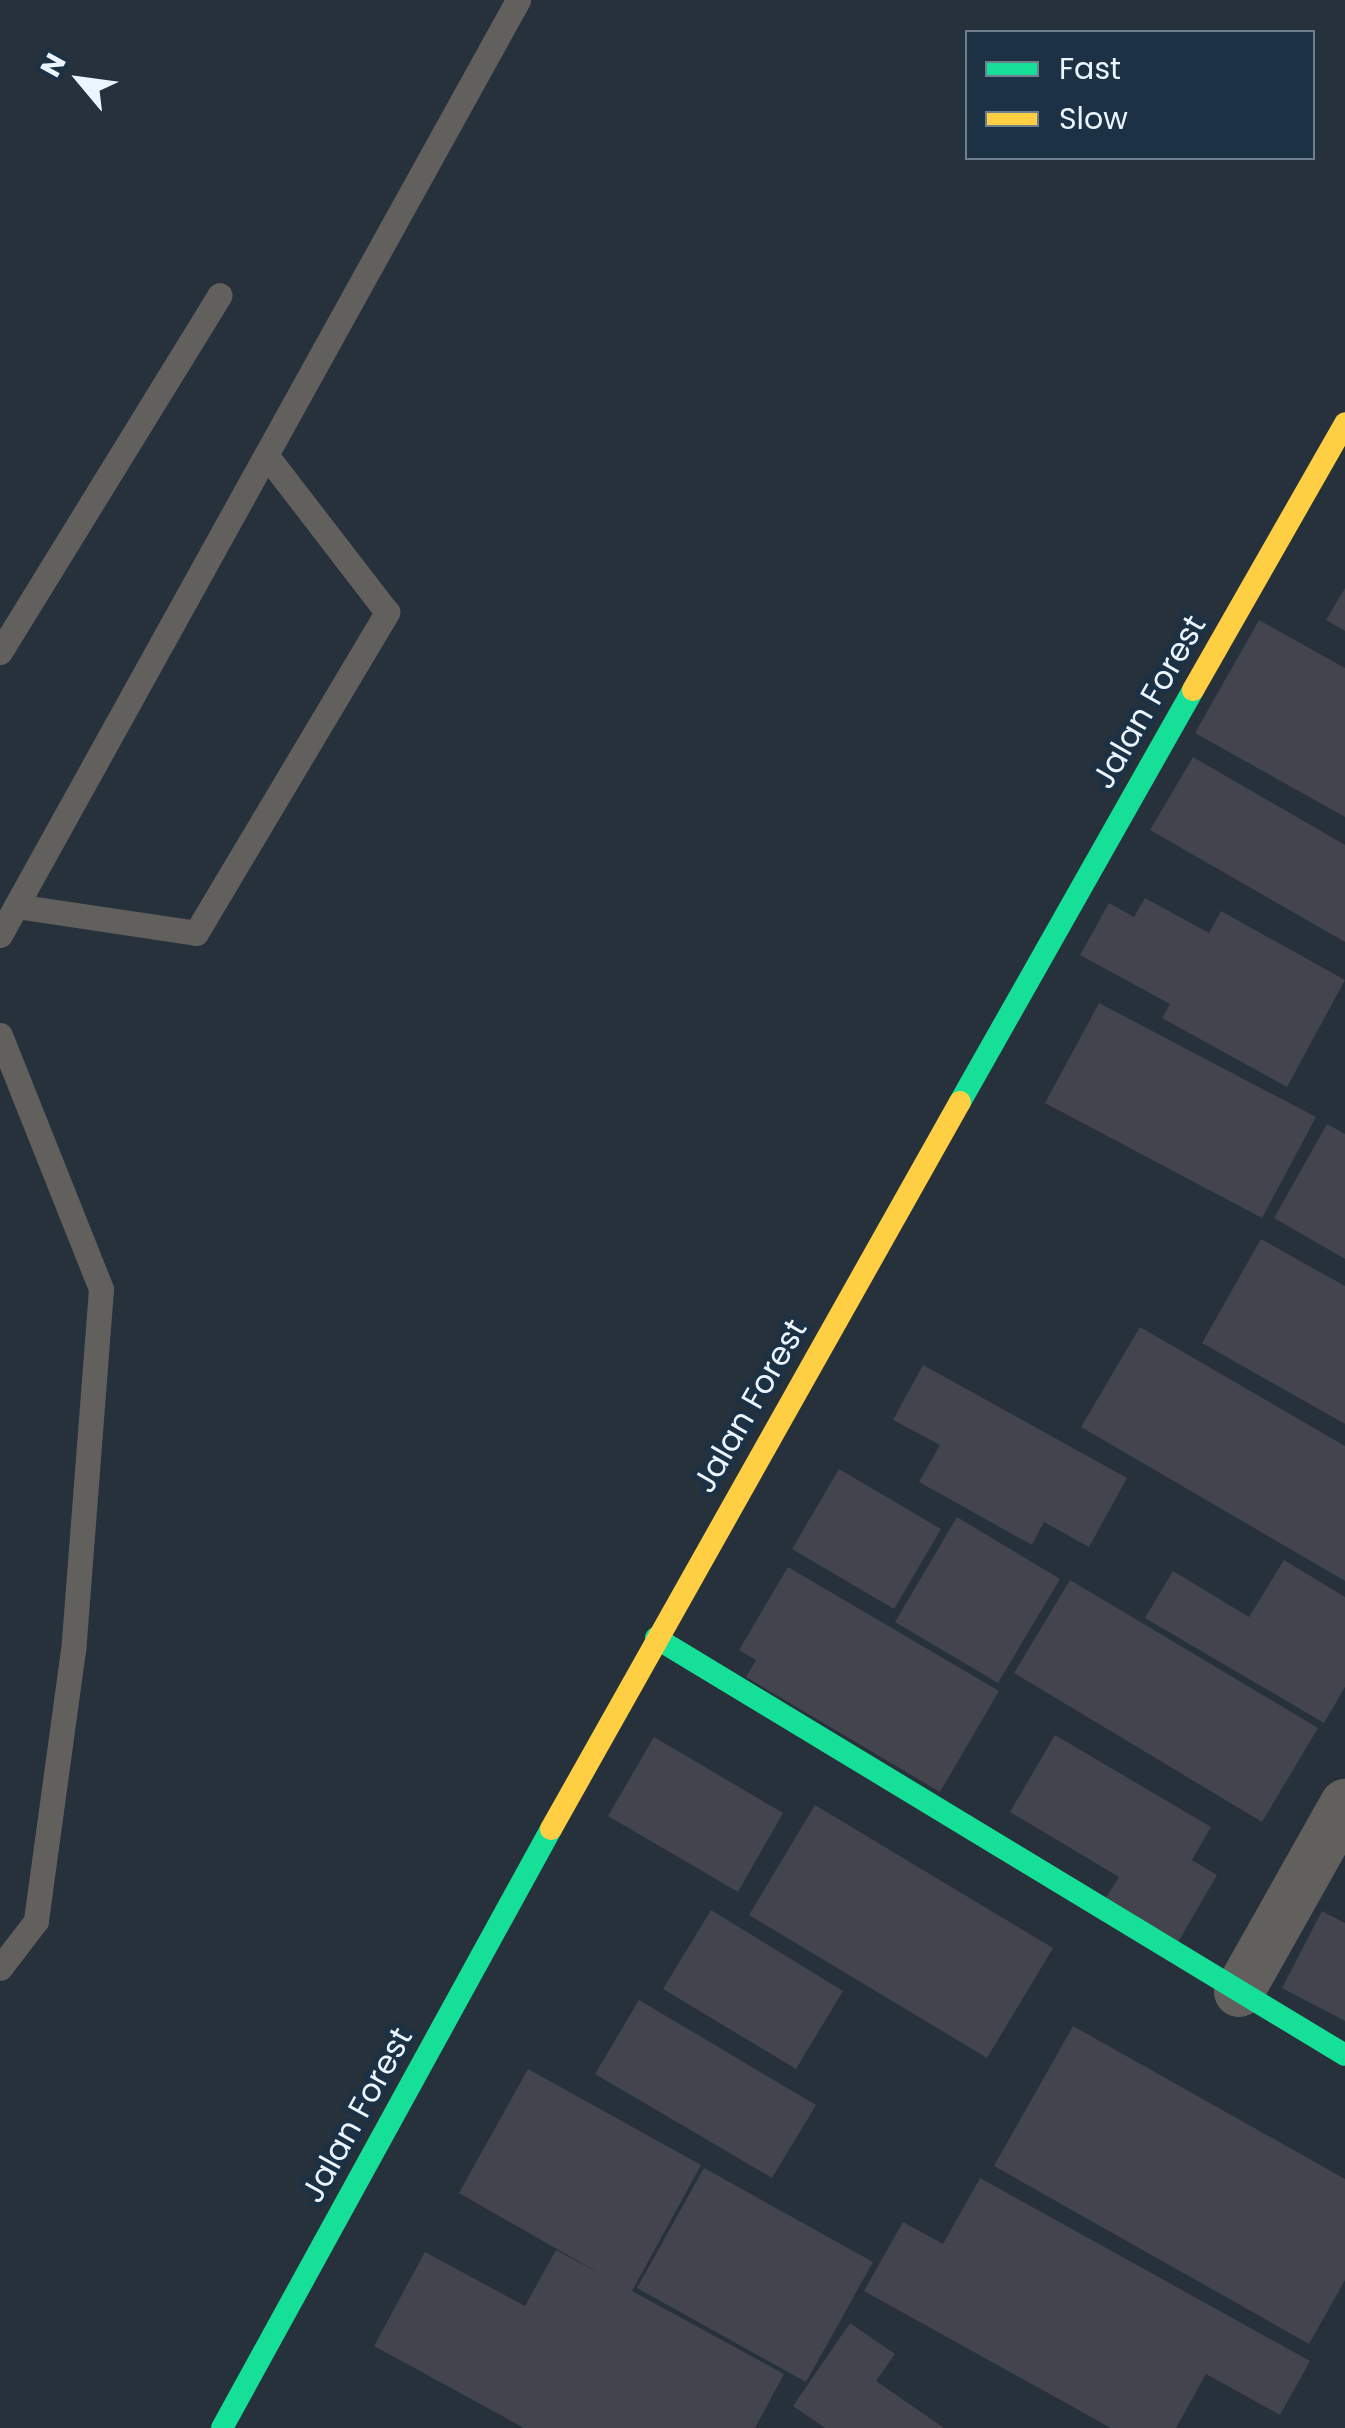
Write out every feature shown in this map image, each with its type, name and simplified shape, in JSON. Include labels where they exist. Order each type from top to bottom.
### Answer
[{"type":"street","name":"Jalan Forest","points":[[222,2428],[656,1638],[1345,423]]},
{"type":"street","points":[[656,1638],[1345,2056]]},
{"type":"street","points":[[1239,1992],[1345,1804]]},
{"type":"lane","points":[[0,934],[518,0]]},
{"type":"lane","points":[[0,652],[220,295]]},
{"type":"lane","points":[[16,906],[196,933],[387,612],[266,455]]},
{"type":"lane","points":[[0,1035],[101,1289],[73,1650],[36,1920],[0,1968]]},
{"type":"building","points":[[1345,588],[1345,631],[1326,620]]},
{"type":"building","points":[[1259,620],[1345,668],[1345,817],[1195,733]]},
{"type":"building","points":[[1193,757],[1345,845],[1345,942],[1150,830]]},
{"type":"building","points":[[1145,898],[1209,933],[1221,911],[1345,980],[1287,1087],[1162,1018],[1170,1004],[1080,955],[1109,903],[1134,917]]},
{"type":"building","points":[[1099,1003],[1316,1117],[1262,1218],[1045,1103]]},
{"type":"building","points":[[1327,1124],[1345,1134],[1345,1259],[1274,1218]]},
{"type":"building","points":[[1261,1239],[1345,1286],[1345,1424],[1202,1343]]},
{"type":"building","points":[[1140,1327],[1345,1446],[1345,1581],[1081,1427]]},
{"type":"building","points":[[923,1365],[1127,1478],[1089,1547],[1044,1522],[1032,1545],[919,1482],[940,1445],[893,1420]]},
{"type":"building","points":[[839,1469],[941,1529],[894,1609],[792,1549]]},
{"type":"building","points":[[957,1517],[1060,1579],[998,1683],[895,1622]]},
{"type":"building","points":[[1284,1560],[1345,1597],[1345,1687],[1324,1723],[1145,1618],[1173,1571],[1249,1617]]},
{"type":"building","points":[[788,1567],[999,1691],[940,1792],[746,1677],[756,1660],[739,1650]]},
{"type":"building","points":[[1070,1580],[1318,1728],[1262,1822],[1014,1673]]},
{"type":"building","points":[[1055,1735],[1211,1827],[1192,1860],[1217,1875],[1177,1944],[1104,1901],[1119,1877],[1010,1812]]},
{"type":"building","points":[[654,1737],[783,1813],[738,1892],[608,1816]]},
{"type":"building","points":[[815,1805],[1053,1948],[987,2058],[749,1915]]},
{"type":"building","points":[[711,1910],[843,1991],[796,2069],[663,1989]]},
{"type":"building","points":[[1322,1911],[1345,1923],[1345,2021],[1282,1988]]},
{"type":"building","points":[[639,2000],[816,2105],[772,2178],[595,2074]]},
{"type":"building","points":[[1073,2026],[1345,2179],[1345,2280],[1309,2344],[994,2166]]},
{"type":"building","points":[[528,2069],[701,2165],[632,2291],[784,2374],[755,2428],[524,2428],[374,2346],[425,2252],[525,2306],[556,2250],[606,2277],[459,2193]]},
{"type":"building","points":[[704,2168],[873,2262],[806,2382],[637,2288]]},
{"type":"building","points":[[980,2178],[1310,2361],[1280,2415],[1206,2374],[1176,2428],[1111,2428],[864,2291],[903,2222],[943,2244]]},
{"type":"building","points":[[850,2323],[895,2354],[876,2381],[944,2428],[825,2428],[793,2406]]},
{"type":"traffic: fast","points":[[960,1102],[1193,690]]},
{"type":"traffic: fast","points":[[656,1638],[1345,2055]]},
{"type":"traffic: fast","points":[[222,2428],[551,1829]]},
{"type":"traffic: slow","points":[[1193,690],[1345,423]]},
{"type":"traffic: slow","points":[[551,1829],[960,1102]]}]
